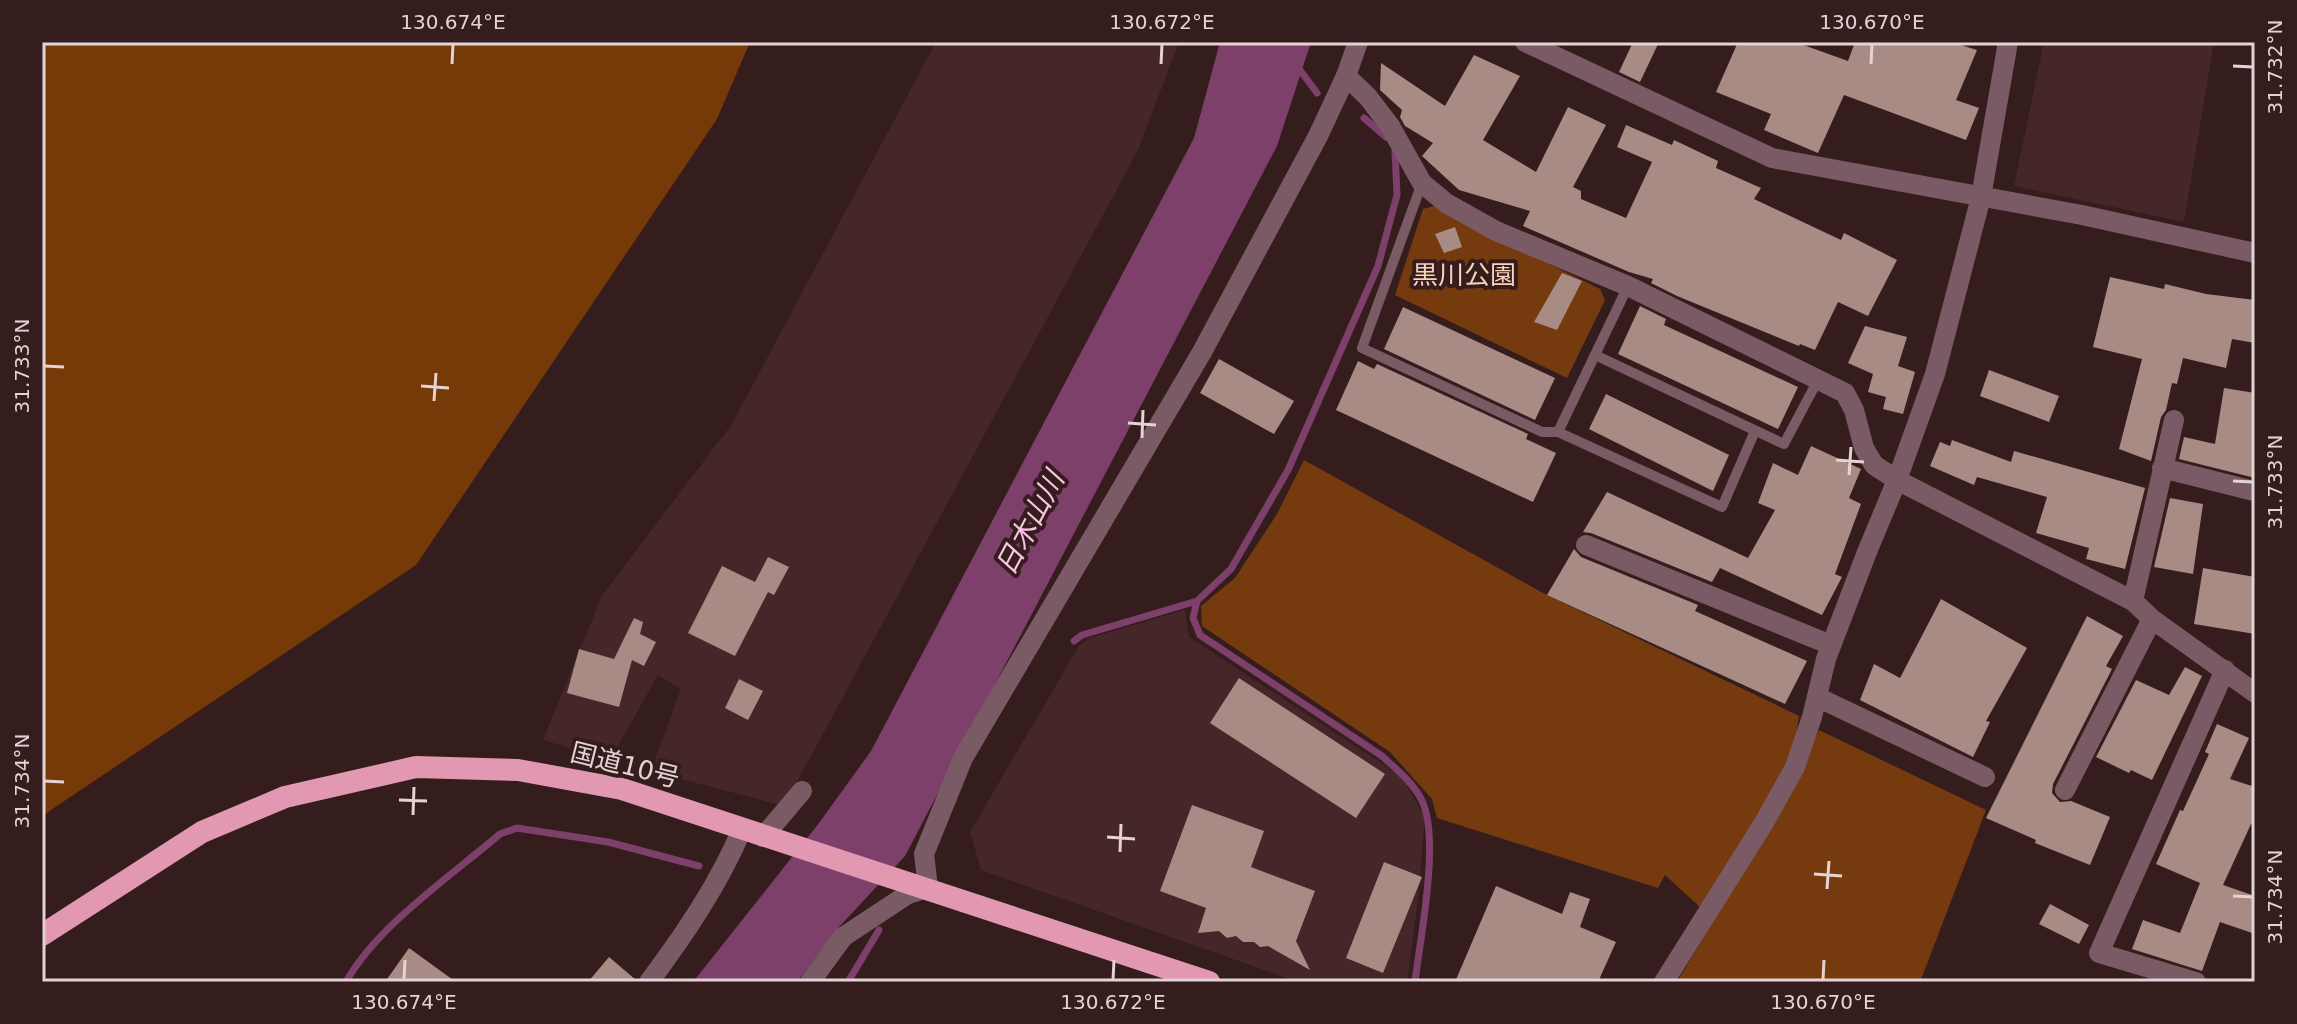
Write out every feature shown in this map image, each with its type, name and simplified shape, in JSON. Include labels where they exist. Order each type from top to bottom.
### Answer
[{"type":"highway","name":"国道10号","points":[[42,935],[202,832],[285,797],[416,767],[518,770],[622,789],[1209,982]]},
{"type":"street","points":[[810,982],[843,937],[917,886],[924,854],[963,758],[1202,352],[1318,136],[1358,42]]},
{"type":"street","points":[[1525,42],[1772,158],[2082,215],[2255,253]]},
{"type":"street","points":[[1664,982],[1765,821],[1795,767],[1831,645],[1897,480],[1935,374],[1981,197],[2004,43]]},
{"type":"street","points":[[1346,76],[1368,97],[1390,126],[1422,183],[1446,203],[1496,231],[1628,286],[1845,393],[1854,410],[1864,448],[1874,465],[1897,480],[2133,601],[2152,619],[2255,693]]},
{"type":"street","points":[[2133,601],[2174,420]]},
{"type":"street","points":[[2162,468],[2254,491]]},
{"type":"street","points":[[1586,545],[1831,645]]},
{"type":"street","points":[[2065,790],[2152,619]]},
{"type":"street","points":[[2196,982],[2099,953],[2225,670]]},
{"type":"street","points":[[1817,697],[1985,777]]},
{"type":"street","points":[[649,982],[676,946],[732,852],[802,791]]},
{"type":"lane","points":[[1422,183],[1362,348],[1542,432],[1558,432],[1722,507],[1755,431]]},
{"type":"lane","points":[[1558,432],[1628,286]]},
{"type":"lane","points":[[1595,355],[1784,444],[1819,378]]},
{"type":"shaded area","points":[[42,42],[750,42],[717,119],[416,565],[42,816]]},
{"type":"shaded area","points":[[936,42],[1179,42],[1138,150],[784,806],[651,771],[681,689],[658,675],[610,760],[543,740],[602,596],[732,424]]},
{"type":"shaded area","points":[[2044,42],[2214,42],[2184,222],[2014,186]]},
{"type":"shaded area","points":[[1185,610],[1189,637],[1401,776],[1425,818],[1407,982],[1298,982],[981,870],[970,832],[1079,646],[1089,638]]},
{"type":"green space","name":"黒川公園","points":[[1438,205],[1450,215],[1600,289],[1605,300],[1567,378],[1395,295],[1423,209]]},
{"type":"green space","points":[[1304,460],[1543,593],[1799,716],[1785,771],[1701,908],[1665,875],[1658,888],[1437,818],[1432,799],[1390,752],[1202,626],[1201,606],[1235,578],[1277,514]]},
{"type":"green space","points":[[1819,730],[1986,810],[1920,982],[1677,982],[1791,791]]},
{"type":"water","name":"日木山川","points":[[1220,42],[1311,42],[1277,146],[905,856],[840,926],[797,982],[693,982],[819,823],[871,751],[1194,138]]},
{"type":"building","points":[[1633,42],[1659,42],[1640,82],[1619,72]]},
{"type":"building","points":[[1738,42],[1795,42],[1848,61],[1855,42],[1951,42],[1977,50],[1956,100],[1979,108],[1966,140],[1844,95],[1818,153],[1764,130],[1771,114],[1716,92]]},
{"type":"building","points":[[1474,55],[1520,76],[1483,140],[1536,172],[1568,107],[1606,125],[1573,187],[1581,191],[1581,199],[1626,218],[1652,162],[1617,147],[1626,125],[1672,145],[1674,140],[1718,161],[1716,168],[1761,188],[1754,199],[1841,240],[1844,233],[1897,260],[1868,316],[1838,302],[1815,350],[1799,346],[1677,296],[1651,283],[1653,279],[1629,272],[1523,226],[1530,211],[1459,190],[1422,156],[1433,143],[1405,126],[1400,117],[1402,110],[1380,90],[1381,63],[1445,106]]},
{"type":"building","points":[[1455,227],[1462,247],[1444,253],[1435,234]]},
{"type":"building","points":[[1562,273],[1582,281],[1557,330],[1534,322]]},
{"type":"building","points":[[2110,277],[2164,289],[2165,284],[2206,294],[2255,300],[2255,343],[2232,339],[2226,368],[2183,358],[2177,384],[2172,383],[2166,410],[2161,417],[2151,461],[2119,449],[2142,359],[2093,347]]},
{"type":"building","points":[[1640,306],[1666,319],[1664,325],[1798,387],[1778,429],[1618,354]]},
{"type":"building","points":[[1403,307],[1555,378],[1535,420],[1384,349]]},
{"type":"building","points":[[1865,326],[1907,337],[1898,366],[1915,372],[1903,414],[1883,409],[1886,397],[1868,392],[1873,374],[1848,363]]},
{"type":"building","points":[[1219,359],[1294,401],[1274,434],[1200,393]]},
{"type":"building","points":[[1358,361],[1374,369],[1377,364],[1528,434],[1526,439],[1556,453],[1533,502],[1336,410]]},
{"type":"building","points":[[1989,370],[2059,396],[2049,422],[1980,396]]},
{"type":"building","points":[[2224,388],[2255,393],[2255,478],[2179,459],[2184,437],[2215,444]]},
{"type":"building","points":[[1606,394],[1729,455],[1713,491],[1589,429]]},
{"type":"building","points":[[1952,440],[2011,462],[2014,451],[2145,488],[2125,569],[2086,559],[2089,548],[2036,533],[2047,497],[1977,477],[1974,485],[1930,466],[1940,442],[1950,446]]},
{"type":"building","points":[[1811,446],[1861,469],[1849,498],[1861,504],[1835,574],[1842,577],[1822,615],[1720,568],[1712,582],[1583,532],[1607,492],[1748,558],[1775,510],[1758,503],[1773,463],[1798,475]]},
{"type":"building","points":[[2170,498],[2203,504],[2193,574],[2154,567]]},
{"type":"building","points":[[1574,549],[1581,557],[1698,605],[1695,611],[1807,661],[1785,704],[1547,595]]},
{"type":"building","points":[[768,557],[789,567],[774,595],[768,592],[735,656],[688,633],[722,566],[755,582]]},
{"type":"building","points":[[2203,568],[2255,577],[2255,634],[2194,624]]},
{"type":"building","points":[[1941,599],[2027,648],[1986,721],[1990,722],[1973,757],[1860,700],[1874,664],[1900,678]]},
{"type":"building","points":[[2087,616],[2123,636],[2106,666],[2112,669],[2053,784],[2052,793],[2060,802],[2071,801],[2110,817],[2090,865],[2035,843],[2036,840],[1986,818]]},
{"type":"building","points":[[634,618],[643,622],[640,634],[656,642],[644,666],[632,660],[619,707],[567,693],[579,649],[614,659]]},
{"type":"building","points":[[2185,667],[2202,676],[2152,780],[2096,757],[2136,680],[2169,695]]},
{"type":"building","points":[[1239,678],[1385,774],[1356,818],[1210,723]]},
{"type":"building","points":[[739,679],[763,691],[748,720],[725,708]]},
{"type":"building","points":[[2217,724],[2249,738],[2230,779],[2255,787],[2255,825],[2251,824],[2223,885],[2255,896],[2255,934],[2220,922],[2202,971],[2132,949],[2143,920],[2180,933],[2200,883],[2156,864],[2209,754],[2205,752]]},
{"type":"building","points":[[1192,805],[1264,831],[1251,867],[1315,891],[1296,941],[1310,970],[1268,946],[1243,942],[1236,936],[1227,938],[1219,931],[1198,933],[1206,908],[1160,891]]},
{"type":"building","points":[[1384,862],[1422,877],[1383,973],[1346,958]]},
{"type":"building","points":[[1496,886],[1562,914],[1570,892],[1590,899],[1580,927],[1616,942],[1598,982],[1455,982]]},
{"type":"building","points":[[2050,904],[2089,925],[2079,944],[2039,924]]},
{"type":"building","points":[[409,948],[456,982],[385,982]]},
{"type":"building","points":[[609,957],[636,980],[636,982],[588,982]]},
{"type":"waterway","points":[[1297,66],[1317,93]]},
{"type":"waterway","points":[[1364,118],[1386,137]]},
{"type":"waterway","points":[[1074,641],[1082,635],[1197,601],[1231,569],[1288,470],[1378,266],[1397,195],[1395,151]]},
{"type":"waterway","points":[[1197,601],[1193,618],[1200,635],[1382,756],[1408,780],[1420,797],[1426,813],[1429,860],[1415,982]]},
{"type":"waterway","points":[[346,982],[376,941],[416,903],[500,834],[517,828],[608,842],[699,866]]},
{"type":"waterway","points":[[848,982],[879,930]]}]
